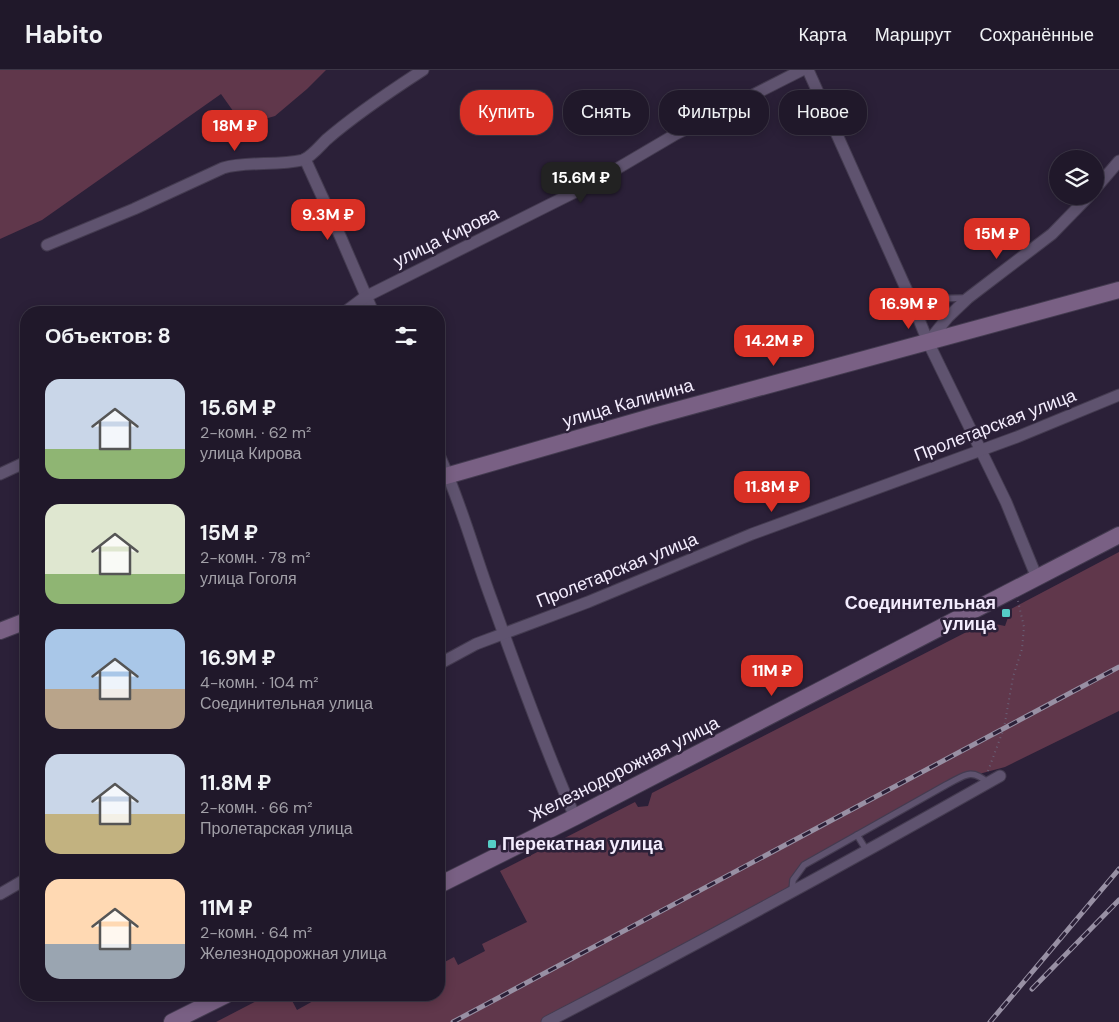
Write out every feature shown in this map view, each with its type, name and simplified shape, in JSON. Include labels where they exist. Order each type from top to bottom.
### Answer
[{"type":"street","points":[[47,245],[134,209],[223,168],[305,159],[341,127],[422,70]]},
{"type":"street","name":"улица Кирова","points":[[353,306],[365,297],[591,184],[676,134],[802,70]]},
{"type":"street","points":[[808,70],[912,302],[928,342],[1006,502],[1037,578]]},
{"type":"street","points":[[305,159],[370,306]]},
{"type":"street","points":[[1104,178],[1119,161]]},
{"type":"street","points":[[928,342],[948,317],[968,298],[1052,234],[1080,205]]},
{"type":"street","name":"улица Калинина","points":[[445,477],[660,414],[1119,290]]},
{"type":"street","name":"Пролетарская улица","points":[[445,661],[476,644],[504,635],[752,534],[981,450],[1119,395]]},
{"type":"street","points":[[0,474],[20,465]]},
{"type":"street","points":[[445,480],[548,756],[574,817]]},
{"type":"street","name":"Железнодорожная улица","points":[[445,881],[574,817],[1119,535]]},
{"type":"street","points":[[0,631],[20,623]]},
{"type":"street","points":[[547,1022],[694,946],[866,851],[986,781],[1000,776]]},
{"type":"street","points":[[0,894],[20,882]]},
{"type":"street","points":[[172,1022],[214,1001]]},
{"type":"lane","points":[[912,302],[968,298]]},
{"type":"lane","points":[[934,299],[948,317]]},
{"type":"lane","points":[[792,892],[793,880],[804,865],[969,774],[979,774],[986,781]]},
{"type":"lane","points":[[857,835],[866,851]]},
{"type":"path","points":[[986,781],[1004,728],[1013,677],[1022,649],[1024,628],[1016,589]]},
{"type":"shaded area","points":[[0,70],[326,70],[275,116],[243,125],[221,94],[42,220],[0,239]]},
{"type":"shaded area","points":[[1119,552],[1119,711],[1005,767],[979,774],[969,774],[804,865],[793,880],[792,892],[547,1022],[216,1022],[256,1001],[292,1001],[297,1010],[313,1001],[445,1001],[445,962],[454,957],[458,965],[485,951],[482,944],[527,922],[500,871],[635,802],[638,807],[648,806],[652,793],[988,621],[1005,626],[1011,609]]},
{"type":"railway","points":[[453,1022],[1119,667]]},
{"type":"railway","points":[[990,1022],[1119,869]]},
{"type":"railway","points":[[1032,989],[1119,900]]},
{"type":"place","name":"Соединительная улица","points":[[1006,613]]},
{"type":"place","name":"Перекатная улица","points":[[492,844]]}]
